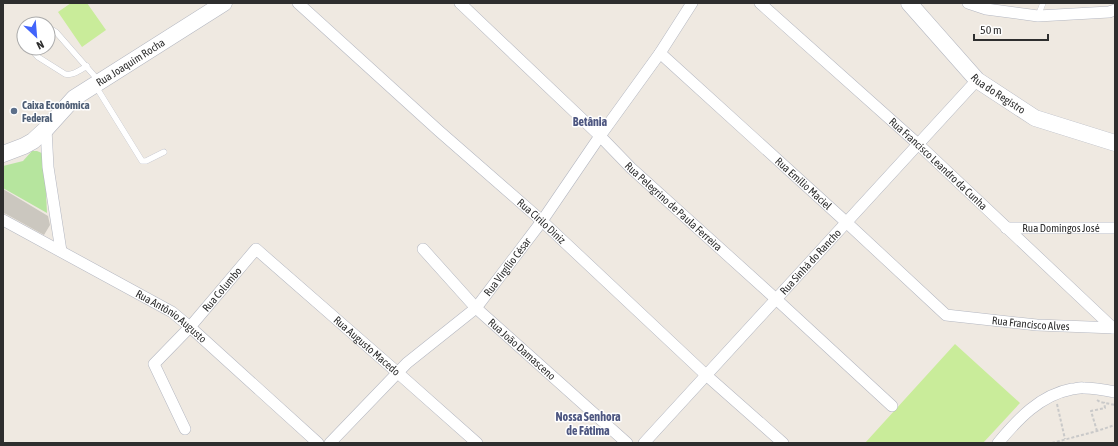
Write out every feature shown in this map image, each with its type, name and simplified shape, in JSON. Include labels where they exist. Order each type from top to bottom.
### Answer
[{"type":"main road","name":"Rua Joaquim Rocha","points":[[3,154],[33,141],[74,98],[224,3]]},
{"type":"main road","name":"Rua do Registro","points":[[909,3],[977,80],[1035,118],[1115,143]]},
{"type":"street","name":"Rua Cirilo Diniz","points":[[298,3],[438,131],[542,221],[706,375],[783,443]]},
{"type":"street","name":"Rua Pelegrino de Paula Ferreira","points":[[460,3],[600,136],[631,168],[776,298],[892,406]]},
{"type":"street","name":"Rua Virgílio César","points":[[330,443],[407,363],[476,308],[542,221],[600,136],[660,53],[692,3]]},
{"type":"street","name":"Rua Francisco Leandro da Cunha","points":[[760,3],[918,144],[1114,328]]},
{"type":"street","points":[[968,3],[986,9],[1038,16],[1109,12],[1115,10]]},
{"type":"street","name":"Rua Emílio Maciel","points":[[660,53],[946,315]]},
{"type":"street","name":"Rua Sinhá do Rancho","points":[[644,443],[977,80]]},
{"type":"street","points":[[46,129],[48,167],[60,251]]},
{"type":"street","points":[[33,141],[47,150]]},
{"type":"street","name":"Rua Antônio Augusto","points":[[3,220],[172,312],[318,443]]},
{"type":"street","name":"Rua Domingos José","points":[[1006,228],[1115,228]]},
{"type":"street","name":"Rua Columbo","points":[[185,430],[154,364],[190,327],[256,249]]},
{"type":"street","name":"Rua Augusto Macedo","points":[[256,249],[477,443]]},
{"type":"street","name":"Rua João Damasceno","points":[[423,249],[476,308],[627,443]]},
{"type":"street","name":"Rua Francisco Alves","points":[[946,315],[1037,325],[1114,328]]},
{"type":"street","points":[[998,443],[1013,424],[1028,410],[1044,400],[1064,391],[1083,387],[1115,392]]},
{"type":"lane","points":[[1038,16],[1043,3]]},
{"type":"lane","points":[[56,32],[86,66],[142,161],[146,161],[164,152]]},
{"type":"lane","points":[[37,56],[69,75],[74,74],[86,66]]},
{"type":"path","points":[[1055,395],[1065,439]]},
{"type":"path","points":[[1097,431],[1092,411],[1105,408],[1104,402]]},
{"type":"path","points":[[1052,443],[1115,425]]},
{"type":"green space","points":[[71,3],[87,3],[106,30],[82,47],[58,12]]},
{"type":"green space","points":[[32,151],[37,151],[44,154],[47,213],[3,188],[3,166],[23,161]]},
{"type":"green space","points":[[955,344],[1020,403],[983,443],[865,443]]},
{"type":"building","points":[[3,189],[48,216],[50,225],[44,235],[3,213]]},
{"type":"place","name":"Caixa Econômica Federal","points":[[14,111]]},
{"type":"district","name":"Betânia","points":[[590,122]]},
{"type":"district","name":"Nossa Senhora de Fátima","points":[[588,424]]}]
